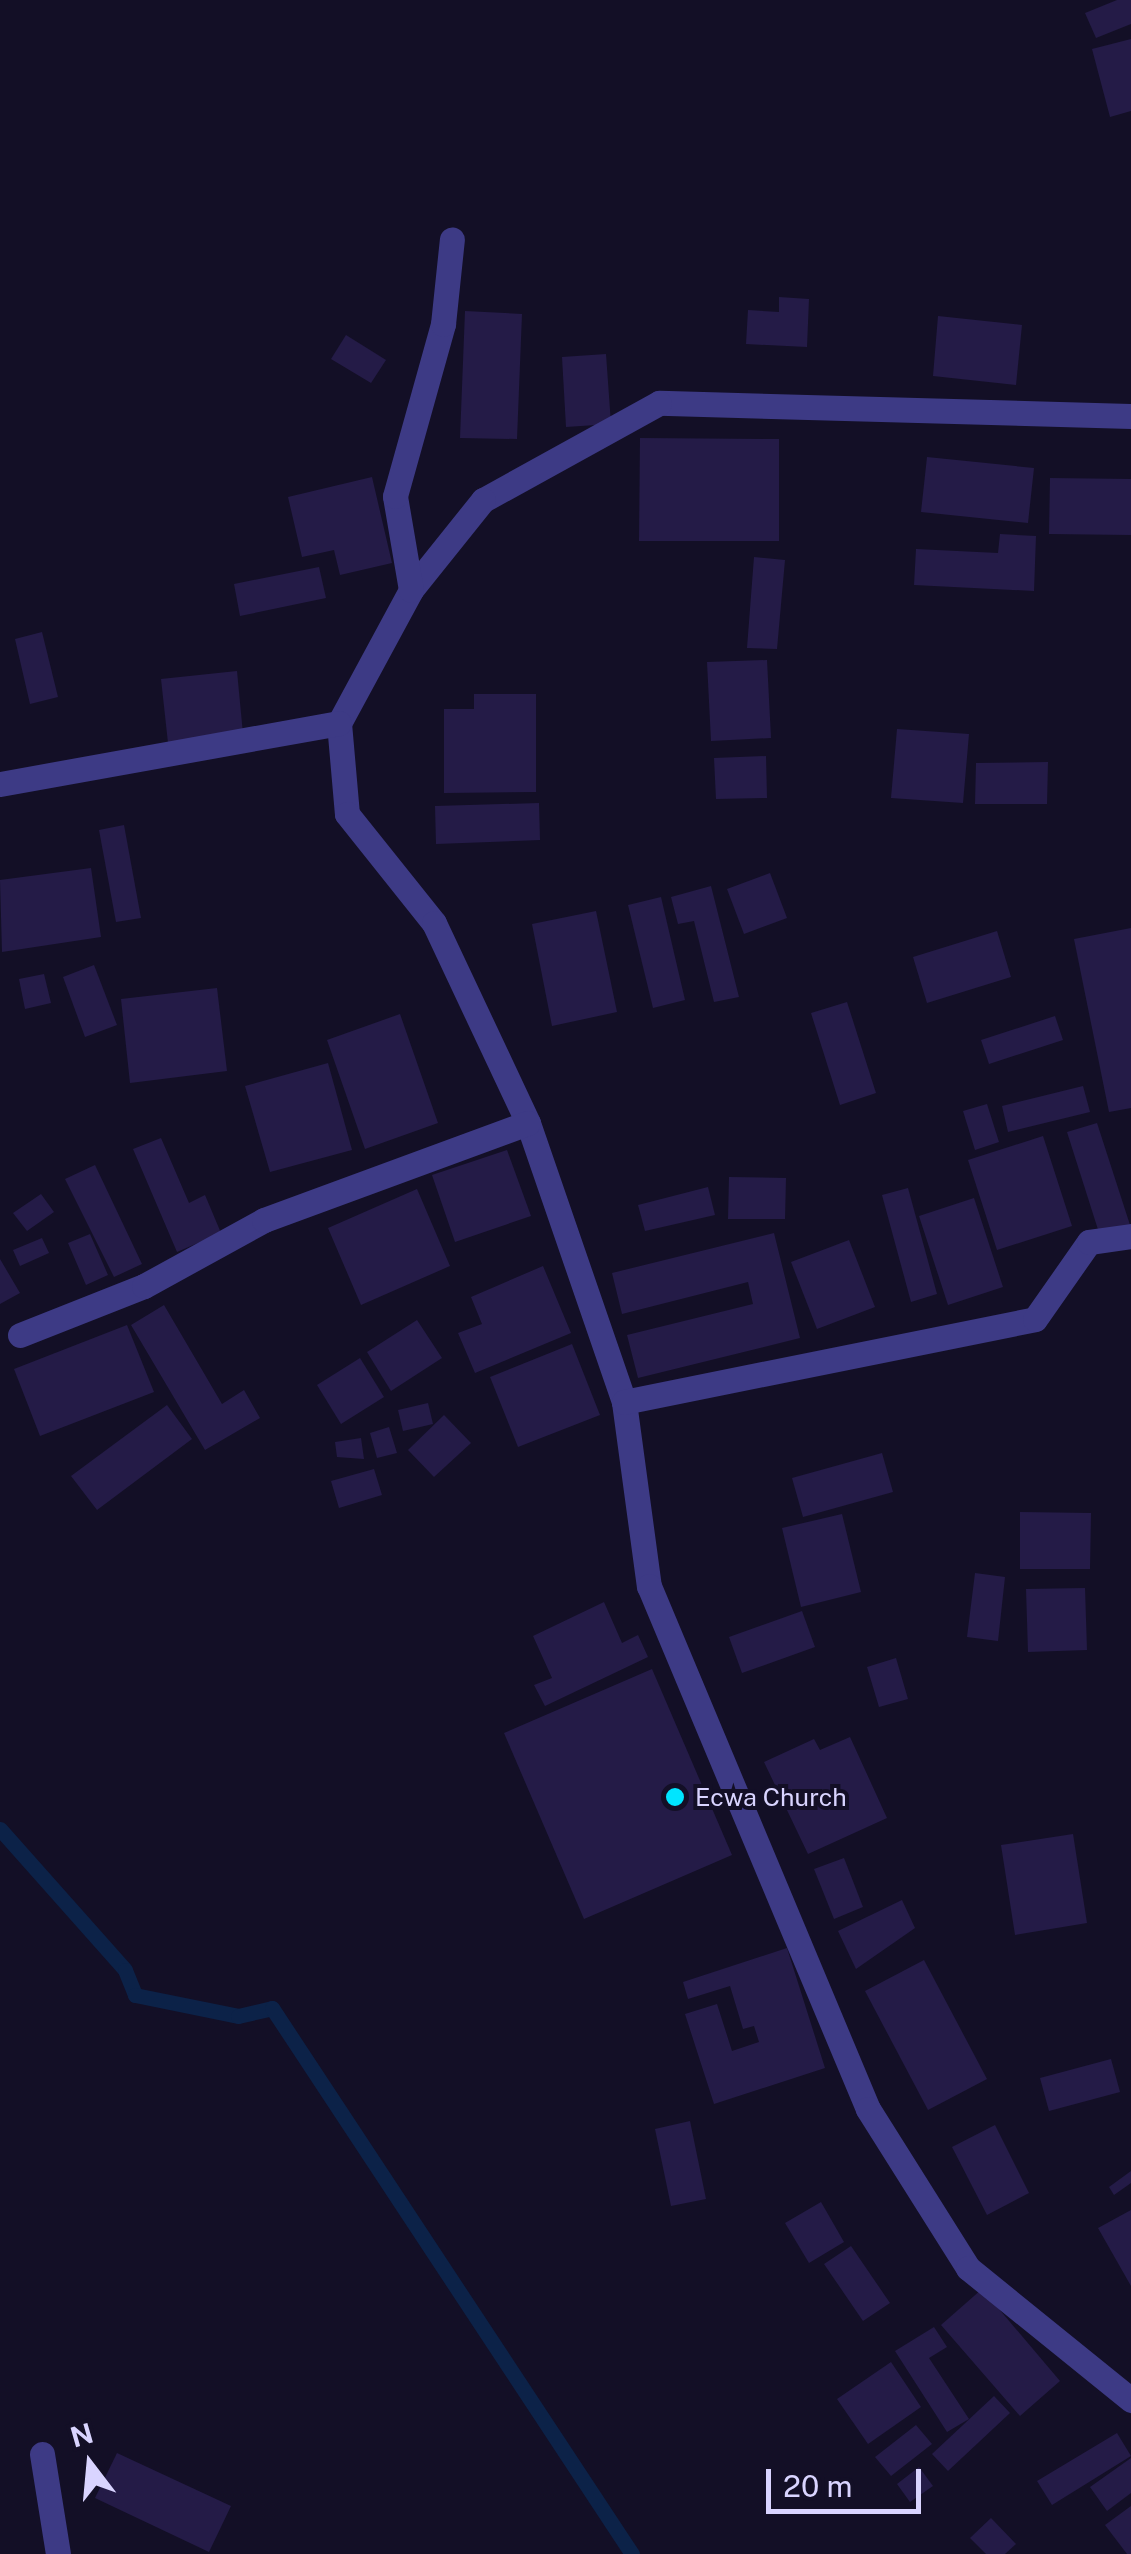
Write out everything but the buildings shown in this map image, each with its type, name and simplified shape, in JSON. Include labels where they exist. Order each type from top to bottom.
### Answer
[{"type":"street","points":[[411,590],[395,496],[444,324],[452,239]]},
{"type":"street","points":[[1131,416],[659,403],[484,500],[411,590],[339,723],[347,814],[434,923],[528,1123],[624,1402],[649,1586],[868,2109],[968,2268],[1131,2400]]},
{"type":"street","points":[[0,784],[339,723]]},
{"type":"street","points":[[20,1335],[144,1286],[264,1220],[528,1123]]},
{"type":"street","points":[[624,1402],[1035,1319],[1090,1242],[1131,1236]]},
{"type":"street","points":[[42,2454],[58,2554]]},
{"type":"waterway","points":[[0,1829],[125,1970],[135,1995],[238,2016],[272,2008],[632,2554]]},
{"type":"place","name":"Ecwa Church","points":[[675,1797]]}]
